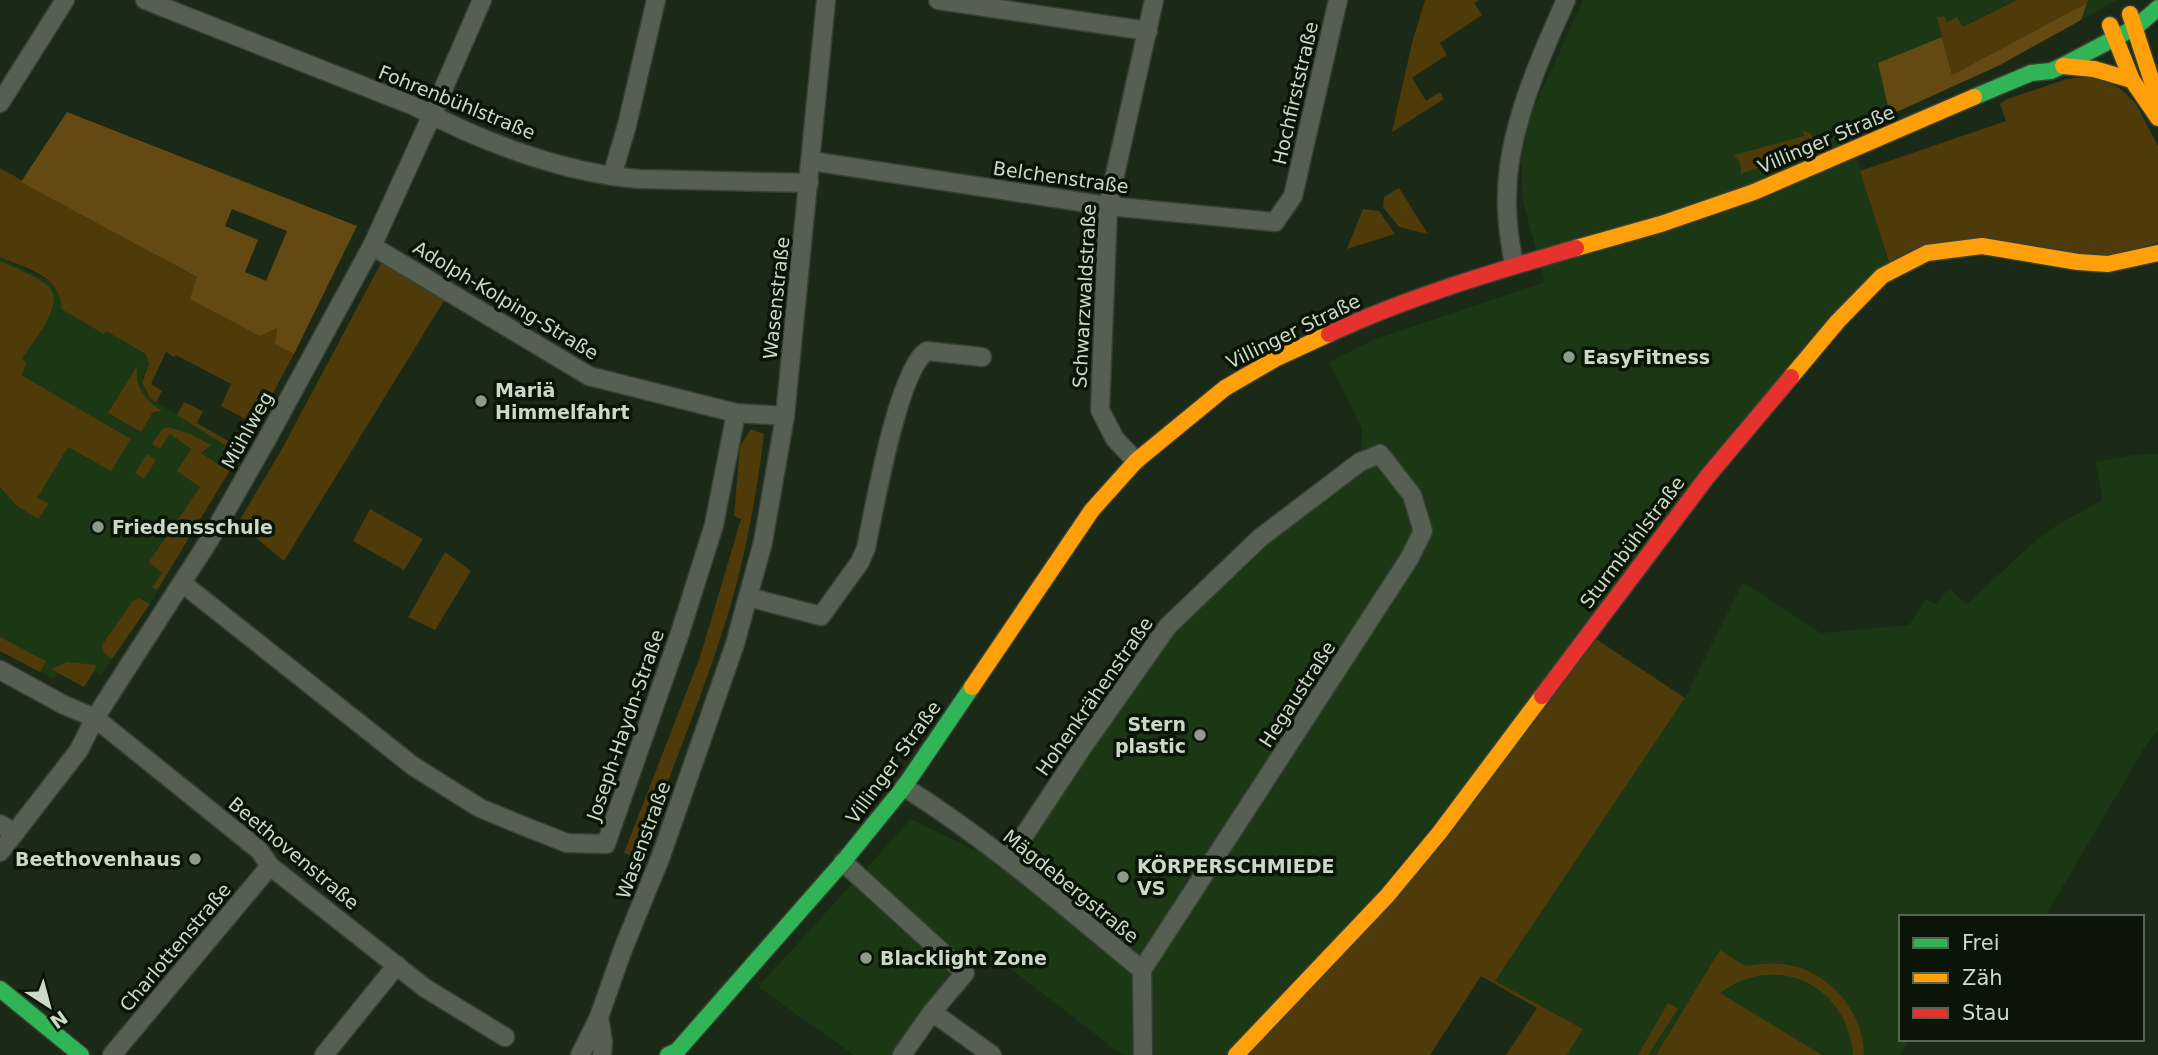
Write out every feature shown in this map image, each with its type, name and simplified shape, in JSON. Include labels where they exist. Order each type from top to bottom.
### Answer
[{"type":"main road","name":"Villinger Straße","points":[[674,1054],[843,862],[904,786],[1092,510],[1136,461],[1204,403],[1275,359],[1356,321],[1514,265],[1661,224],[1754,192],[2031,73],[2051,71],[2158,7]]},
{"type":"main road","points":[[2133,20],[2158,100]]},
{"type":"main road","name":"Villinger Straße","points":[[2031,73],[2045,60],[2113,32]]},
{"type":"main road","points":[[2113,32],[2132,80],[2158,118]]},
{"type":"main road","points":[[2062,66],[2094,69],[2132,80]]},
{"type":"main road","name":"Sturmbühlstraße","points":[[1236,1055],[1387,896],[1440,832],[1707,477],[1838,321],[1882,276],[1927,253],[1982,246],[2078,262],[2108,264],[2158,253]]},
{"type":"main road","points":[[0,989],[81,1055]]},
{"type":"street","points":[[0,103],[65,0]]},
{"type":"street","name":"Fohrenbühlstraße","points":[[145,0],[414,106],[452,126],[558,164],[612,176],[809,183]]},
{"type":"street","name":"Mühlweg","points":[[0,852],[8,828],[79,750],[95,718],[182,583],[252,465],[372,246],[482,0]]},
{"type":"street","points":[[612,176],[634,100],[656,0]]},
{"type":"street","name":"Wasenstraße","points":[[594,1052],[599,1017],[661,856],[735,644],[763,542],[785,416],[826,0]]},
{"type":"street","points":[[938,0],[1059,9],[1148,32]]},
{"type":"street","name":"Schwarzwaldstraße","points":[[1136,461],[1115,439],[1100,410],[1108,206],[1154,0]]},
{"type":"street","name":"Hochfirststraße","points":[[1293,196],[1338,0]]},
{"type":"street","points":[[1514,265],[1507,194],[1517,132],[1527,93],[1566,0]]},
{"type":"street","name":"Belchenstraße","points":[[811,161],[1108,206],[1275,222],[1293,196]]},
{"type":"street","name":"Adolph-Kolping-Straße","points":[[372,246],[589,376],[736,413],[785,416]]},
{"type":"street","points":[[748,597],[821,615],[860,562],[866,548],[889,438],[916,362],[927,351],[982,357]]},
{"type":"street","name":"Joseph-Haydn-Straße","points":[[182,583],[413,766],[450,790],[485,810],[567,843],[607,844],[680,633],[713,525],[736,413]]},
{"type":"street","name":"Hegaustraße","points":[[1142,970],[1409,559],[1423,531],[1412,495],[1380,454],[1360,462]]},
{"type":"street","name":"Hohenkrähenstraße","points":[[1008,860],[1082,748],[1168,626],[1260,538],[1360,462]]},
{"type":"street","name":"Beethovenstraße","points":[[0,670],[64,705],[95,718],[259,849],[270,866],[425,988],[478,1023],[505,1037]]},
{"type":"street","name":"Mägdebergstraße","points":[[904,786],[1008,860],[1142,970],[1143,1055]]},
{"type":"street","points":[[843,862],[965,973],[932,1012],[902,1055]]},
{"type":"street","name":"Charlottenstraße","points":[[112,1055],[270,866]]},
{"type":"street","points":[[324,1055],[397,965]]},
{"type":"street","points":[[932,1012],[992,1055]]},
{"type":"shaded area","points":[[1425,0],[1479,0],[1474,3],[1482,15],[1440,43],[1447,55],[1412,78],[1426,101],[1440,92],[1444,99],[1392,132],[1412,43]]},
{"type":"shaded area","points":[[1583,0],[2117,0],[2000,65],[1849,132],[1890,265],[1244,1055],[1125,1055],[979,944],[894,1055],[854,1055],[758,987],[911,819],[993,859],[1016,848],[1168,626],[1360,462],[1362,429],[1329,362],[1373,340],[1545,282],[1523,202],[1521,162],[1530,116]]},
{"type":"shaded area","points":[[2017,0],[2088,0],[2087,3],[1952,75],[1937,17],[1944,16],[1947,22],[1957,17],[1963,27]]},
{"type":"shaded area","points":[[2087,3],[2081,20],[2000,65],[1890,115],[1878,63],[1942,37],[1952,75]]},
{"type":"shaded area","points":[[2086,77],[2106,81],[2122,90],[2136,104],[2158,146],[2158,243],[2106,256],[2035,248],[1890,265],[1860,171],[2006,121],[2000,104],[2007,99],[2067,79]]},
{"type":"shaded area","points":[[67,112],[357,226],[294,354],[275,344],[277,328],[260,336],[190,299],[197,277],[21,182]],"holes":[[[232,209],[287,231],[266,281],[245,272],[258,240],[225,226]]]},
{"type":"shaded area","points":[[1803,130],[1811,134],[1815,147],[1741,174],[1740,162],[1734,155],[1804,136]]},
{"type":"shaded area","points":[[0,168],[198,278],[277,328],[276,344],[294,354],[256,425],[221,406],[231,384],[166,352],[151,384],[162,391],[156,402],[150,398],[142,382],[149,364],[146,354],[61,309],[56,288],[49,281],[0,257]]},
{"type":"shaded area","points":[[1399,188],[1428,234],[1399,227],[1383,207],[1384,197]]},
{"type":"shaded area","points":[[1363,209],[1379,211],[1395,234],[1347,249]]},
{"type":"shaded area","name":"Friedensschule","points":[[0,257],[163,337],[142,377],[146,393],[239,454],[150,604],[101,675],[95,672],[84,687],[57,673],[53,679],[0,651]]},
{"type":"shaded area","points":[[0,261],[39,280],[49,287],[53,294],[51,313],[22,359],[27,363],[21,375],[131,439],[111,471],[68,447],[37,498],[49,503],[38,519],[16,505],[0,487]]},
{"type":"shaded area","points":[[382,261],[445,299],[284,561],[238,523],[282,449]]},
{"type":"shaded area","points":[[137,366],[139,387],[150,402],[162,411],[153,412],[141,432],[108,413]]},
{"type":"shaded area","points":[[184,402],[203,411],[197,423],[237,446],[244,435],[247,439],[239,454],[177,415]]},
{"type":"shaded area","points":[[168,427],[211,445],[201,453],[216,463],[227,455],[235,462],[157,590],[152,587],[162,573],[149,562],[200,487],[177,471],[191,449],[170,434],[160,449],[152,444],[162,429]]},
{"type":"shaded area","points":[[751,429],[764,434],[753,510],[736,586],[703,689],[639,858],[624,853],[700,657],[741,519],[734,516],[740,446]]},
{"type":"shaded area","points":[[147,454],[156,460],[144,479],[135,473]]},
{"type":"shaded area","points":[[2158,454],[2158,730],[2145,747],[2046,915],[1899,915],[1899,1041],[1908,1041],[1901,1055],[1567,1055],[1583,1029],[1495,981],[1685,698],[1743,582],[1821,633],[1909,625],[1926,599],[1935,604],[1950,588],[1966,605],[2028,547],[2054,527],[2103,499],[2095,462],[2133,455]]},
{"type":"shaded area","points":[[370,509],[423,539],[404,570],[353,541]]},
{"type":"shaded area","points":[[445,552],[471,571],[435,630],[408,617]]},
{"type":"shaded area","points":[[139,598],[150,604],[112,659],[104,653],[102,645],[132,602]]},
{"type":"shaded area","points":[[0,637],[46,661],[40,672],[0,651]]},
{"type":"shaded area","points":[[1596,639],[1685,698],[1495,981],[1583,1029],[1567,1055],[1506,1055],[1537,1008],[1481,976],[1430,1055],[1247,1055]]},
{"type":"shaded area","points":[[67,662],[97,665],[84,687],[51,669]]},
{"type":"shaded area","points":[[1720,950],[1745,966],[1783,964],[1804,969],[1831,986],[1842,997],[1858,1024],[1864,1055],[1853,1055],[1848,1031],[1838,1010],[1823,994],[1805,982],[1785,976],[1763,975],[1741,981],[1720,993],[1822,1055],[1656,1055]]},
{"type":"shaded area","points":[[1668,1003],[1678,1009],[1648,1055],[1638,1055]]},
{"type":"traffic: fast","points":[[1974,97],[2031,73],[2051,71],[2062,66],[2136,27],[2158,8]]},
{"type":"traffic: fast","points":[[668,1055],[677,1051],[843,862],[904,787],[972,687]]},
{"type":"traffic: fast","points":[[0,989],[81,1055]]},
{"type":"traffic: slow","points":[[2130,14],[2158,100]]},
{"type":"traffic: slow","points":[[2110,25],[2132,80],[2158,118]]},
{"type":"traffic: slow","points":[[2063,66],[2094,69],[2132,80]]},
{"type":"traffic: slow","points":[[1576,248],[1661,224],[1754,192],[1974,97]]},
{"type":"traffic: slow","points":[[1791,377],[1838,321],[1882,276],[1927,253],[1982,246],[2078,262],[2108,264],[2158,253]]},
{"type":"traffic: slow","points":[[972,687],[1092,510],[1136,461],[1225,388],[1275,359],[1329,334]]},
{"type":"traffic: slow","points":[[1236,1055],[1387,896],[1440,832],[1542,696]]},
{"type":"traffic: jam","points":[[1329,334],[1420,297],[1576,248]]},
{"type":"traffic: jam","points":[[1542,696],[1707,477],[1791,377]]},
{"type":"place","name":"EasyFitness","points":[[1569,357]]},
{"type":"place","name":"Mariä Himmelfahrt","points":[[481,401]]},
{"type":"place","name":"Friedensschule","points":[[98,527]]},
{"type":"place","name":"Stern plastic","points":[[1200,735]]},
{"type":"place","name":"Beethovenhaus","points":[[195,859]]},
{"type":"place","name":"KÖRPERSCHMIEDE VS","points":[[1123,877]]},
{"type":"place","name":"Blacklight Zone","points":[[866,958]]}]
